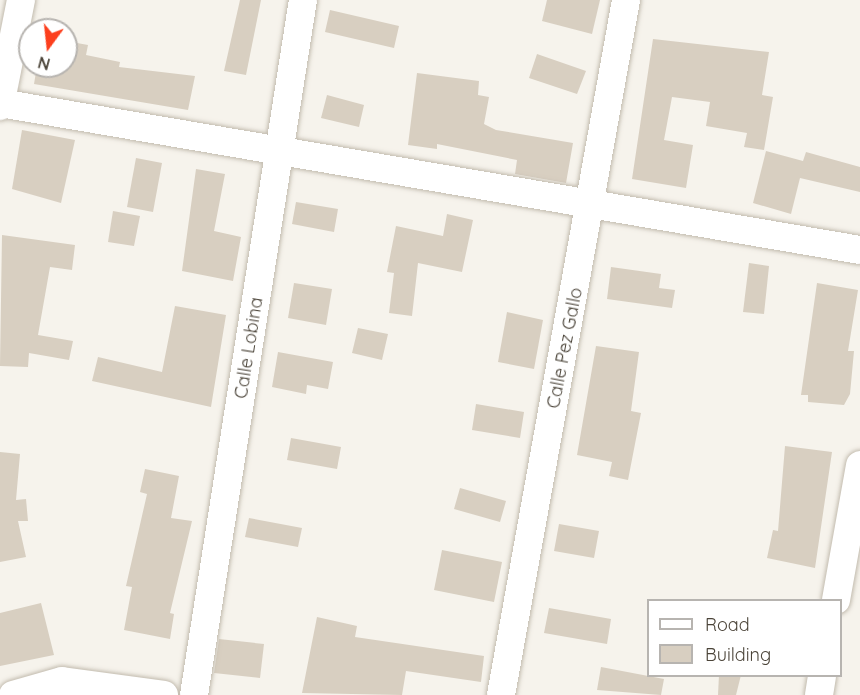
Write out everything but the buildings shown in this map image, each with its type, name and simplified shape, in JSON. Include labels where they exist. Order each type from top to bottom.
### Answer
[{"type":"street","points":[[21,0],[0,104],[860,250]]},
{"type":"street","name":"Calle Lobina","points":[[194,695],[303,0]]},
{"type":"street","name":"Calle Pez Gallo","points":[[501,695],[592,204],[626,0]]},
{"type":"street","points":[[836,599],[860,465]]},
{"type":"street","points":[[819,695],[822,677]]},
{"type":"street","points":[[13,695],[62,681],[164,695]]}]
